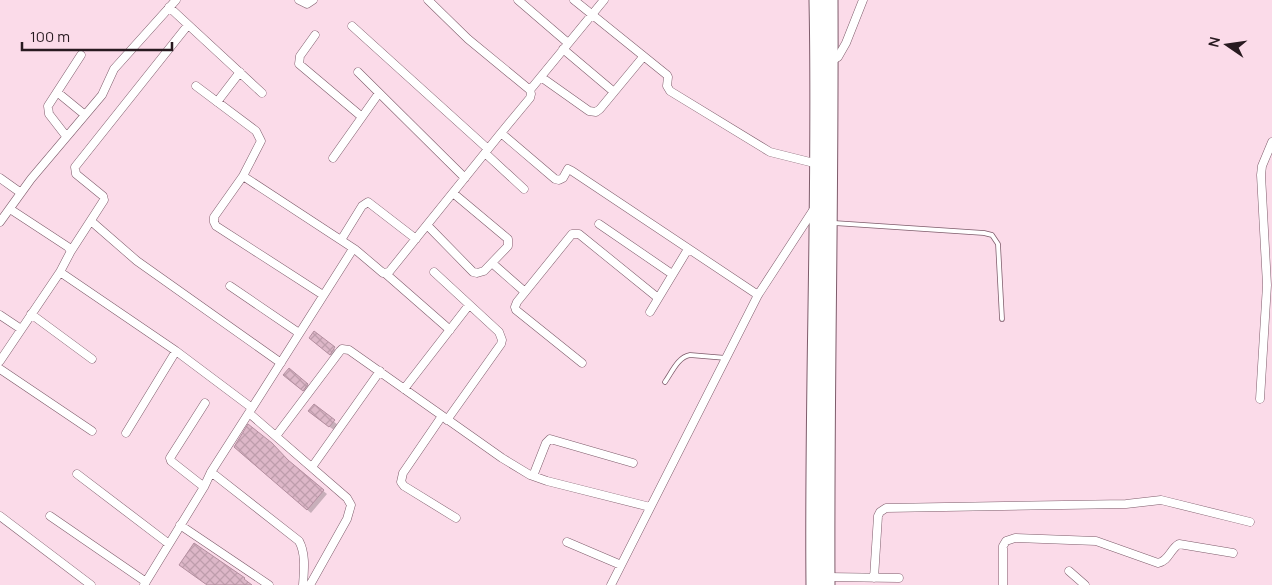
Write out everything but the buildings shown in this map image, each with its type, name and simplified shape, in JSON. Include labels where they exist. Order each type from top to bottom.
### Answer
[{"type":"highway","points":[[817,0],[818,204],[824,222],[827,581]]},
{"type":"highway","points":[[814,585],[813,501],[824,222],[831,135],[830,0]]},
{"type":"street","points":[[0,222],[66,136],[102,94],[114,69],[176,0]]},
{"type":"street","points":[[300,0],[307,4],[313,0]]},
{"type":"street","points":[[428,0],[468,39],[530,90]]},
{"type":"street","points":[[518,0],[614,92]]},
{"type":"street","points":[[574,0],[667,75],[667,86],[670,91],[770,152],[818,164]]},
{"type":"street","points":[[386,274],[530,98],[530,90],[604,0]]},
{"type":"street","points":[[831,61],[838,57],[846,43],[863,0]]},
{"type":"street","points":[[169,7],[262,92]]},
{"type":"street","points":[[0,361],[60,272],[71,251],[104,200],[102,196],[76,174],[75,167],[188,24]]},
{"type":"street","points":[[352,26],[524,189]]},
{"type":"street","points":[[315,35],[300,56],[299,64],[362,117]]},
{"type":"street","points":[[66,136],[48,110],[48,106],[81,55]]},
{"type":"street","points":[[540,77],[593,112],[600,109],[643,57]]},
{"type":"street","points":[[218,102],[240,72]]},
{"type":"street","points":[[358,72],[465,178]]},
{"type":"street","points":[[196,86],[256,131],[261,141],[243,176],[214,217],[216,226],[323,295]]},
{"type":"street","points":[[57,92],[85,115]]},
{"type":"street","points":[[333,158],[379,93]]},
{"type":"street","points":[[501,133],[555,179],[559,180],[562,178],[568,169],[572,171],[758,295]]},
{"type":"street","points":[[1260,399],[1266,285],[1261,175],[1262,166],[1272,142]]},
{"type":"street","points":[[243,176],[357,251],[450,330]]},
{"type":"street","points":[[0,178],[21,193]]},
{"type":"street","points":[[427,225],[473,272],[481,273],[508,246],[508,239],[453,193]]},
{"type":"street","points":[[341,240],[362,206],[368,202],[416,239]]},
{"type":"street","points":[[611,585],[758,295],[818,204]]},
{"type":"street","points":[[10,209],[68,247],[71,251]]},
{"type":"street","points":[[91,222],[137,261],[281,363]]},
{"type":"street","points":[[599,224],[672,274]]},
{"type":"street","points":[[582,363],[516,310],[515,307],[517,302],[572,234],[579,234],[658,298]]},
{"type":"street","points":[[50,516],[145,583],[204,487],[210,472],[251,411],[350,252],[353,249],[357,251]]},
{"type":"street","points":[[650,312],[688,249]]},
{"type":"street","points":[[492,263],[525,292]]},
{"type":"street","points":[[60,272],[176,352],[251,411],[276,436],[347,498],[351,506],[348,519],[310,585]]},
{"type":"street","points":[[434,272],[499,332],[502,340],[501,344],[402,473],[401,482],[404,486],[456,518]]},
{"type":"street","points":[[1266,285],[1272,277]]},
{"type":"street","points":[[230,286],[299,333]]},
{"type":"street","points":[[404,389],[469,305]]},
{"type":"street","points":[[31,314],[92,359]]},
{"type":"street","points":[[0,315],[21,329]]},
{"type":"street","points":[[276,436],[342,349],[349,350],[502,458],[533,476],[650,507]]},
{"type":"street","points":[[126,433],[176,352]]},
{"type":"street","points":[[0,369],[92,430]]},
{"type":"street","points":[[312,467],[380,372]]},
{"type":"street","points":[[204,487],[171,462],[170,458],[205,403]]},
{"type":"street","points":[[533,476],[546,443],[550,439],[632,463]]},
{"type":"street","points":[[210,472],[299,541],[303,548],[304,557],[303,585]]},
{"type":"street","points":[[77,474],[169,544]]},
{"type":"street","points":[[874,578],[878,516],[886,508],[1126,504],[1161,500],[1250,522]]},
{"type":"street","points":[[0,516],[91,585]]},
{"type":"street","points":[[180,525],[269,585]]},
{"type":"street","points":[[1003,585],[1004,546],[1006,541],[1015,538],[1096,541],[1158,562],[1166,559],[1175,546],[1179,544],[1234,553]]},
{"type":"street","points":[[567,542],[621,565]]},
{"type":"street","points":[[1069,571],[1085,585]]},
{"type":"street","points":[[827,581],[900,578]]},
{"type":"lane","points":[[824,222],[984,232],[992,235],[998,244],[1002,319]]},
{"type":"lane","points":[[665,382],[684,356],[726,358]]}]
